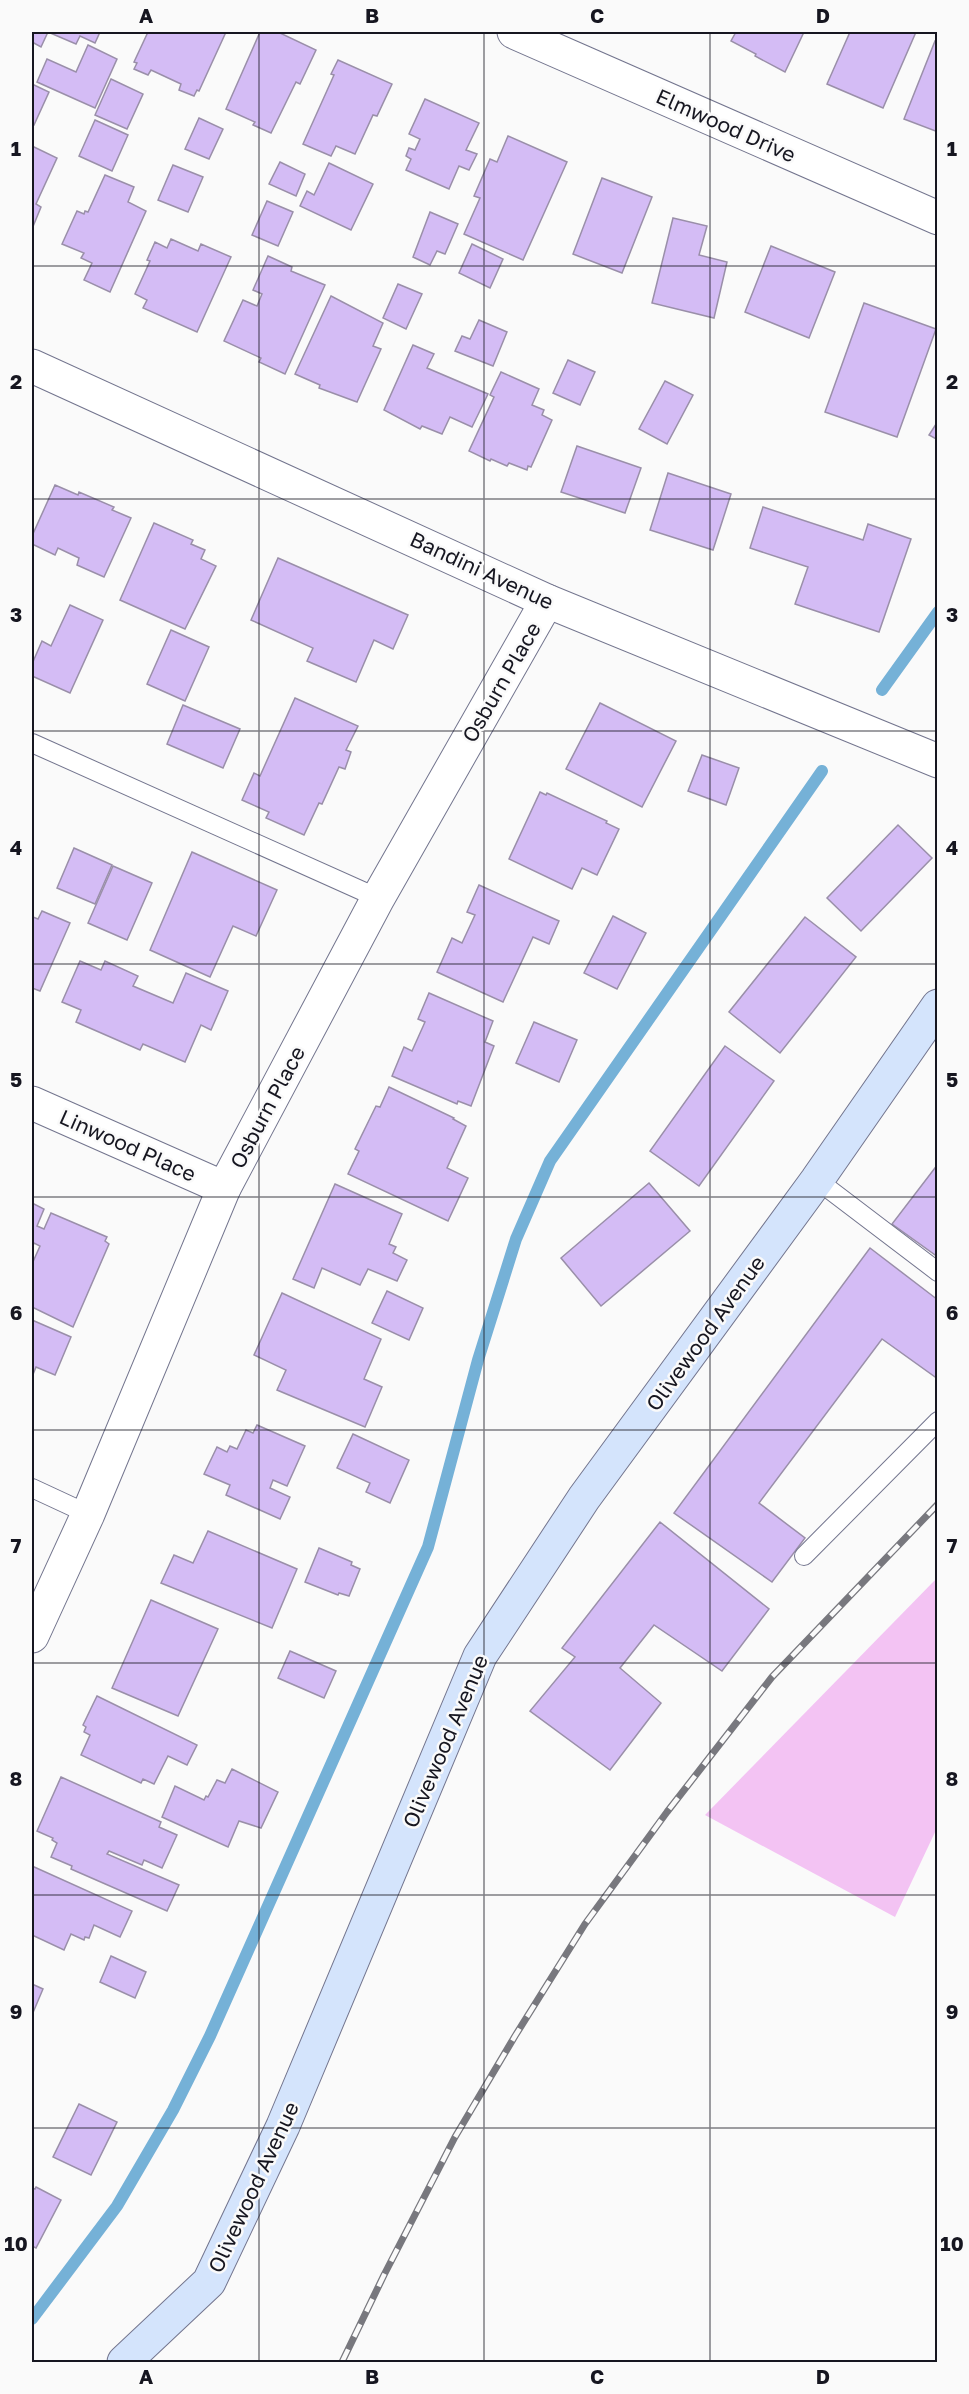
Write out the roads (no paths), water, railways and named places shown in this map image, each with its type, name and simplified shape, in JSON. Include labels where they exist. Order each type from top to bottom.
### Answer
[{"type":"main road","name":"Olivewood Avenue","points":[[124,2362],[209,2282],[283,2126],[480,1656],[584,1498],[817,1180],[938,1006]]},
{"type":"street","name":"Elmwood Drive","points":[[514,32],[938,218]]},
{"type":"street","name":"Bandini Avenue","points":[[32,366],[547,601],[938,761]]},
{"type":"street","name":"Osburn Place","points":[[32,1636],[88,1514],[225,1188],[378,898],[547,601]]},
{"type":"street","name":"Linwood Place","points":[[32,1103],[225,1188]]},
{"type":"lane","points":[[32,742],[378,898]]},
{"type":"lane","points":[[817,1180],[938,1272]]},
{"type":"lane","points":[[804,1556],[938,1421]]},
{"type":"lane","points":[[32,1488],[88,1514]]},
{"type":"waterway","points":[[882,690],[938,612]]},
{"type":"waterway","points":[[32,2319],[117,2206],[173,2110],[210,2036],[428,1547],[478,1360],[516,1239],[550,1161],[822,771]]},
{"type":"railway","points":[[342,2362],[455,2137],[585,1924],[667,1812],[772,1677],[938,1504]]}]
